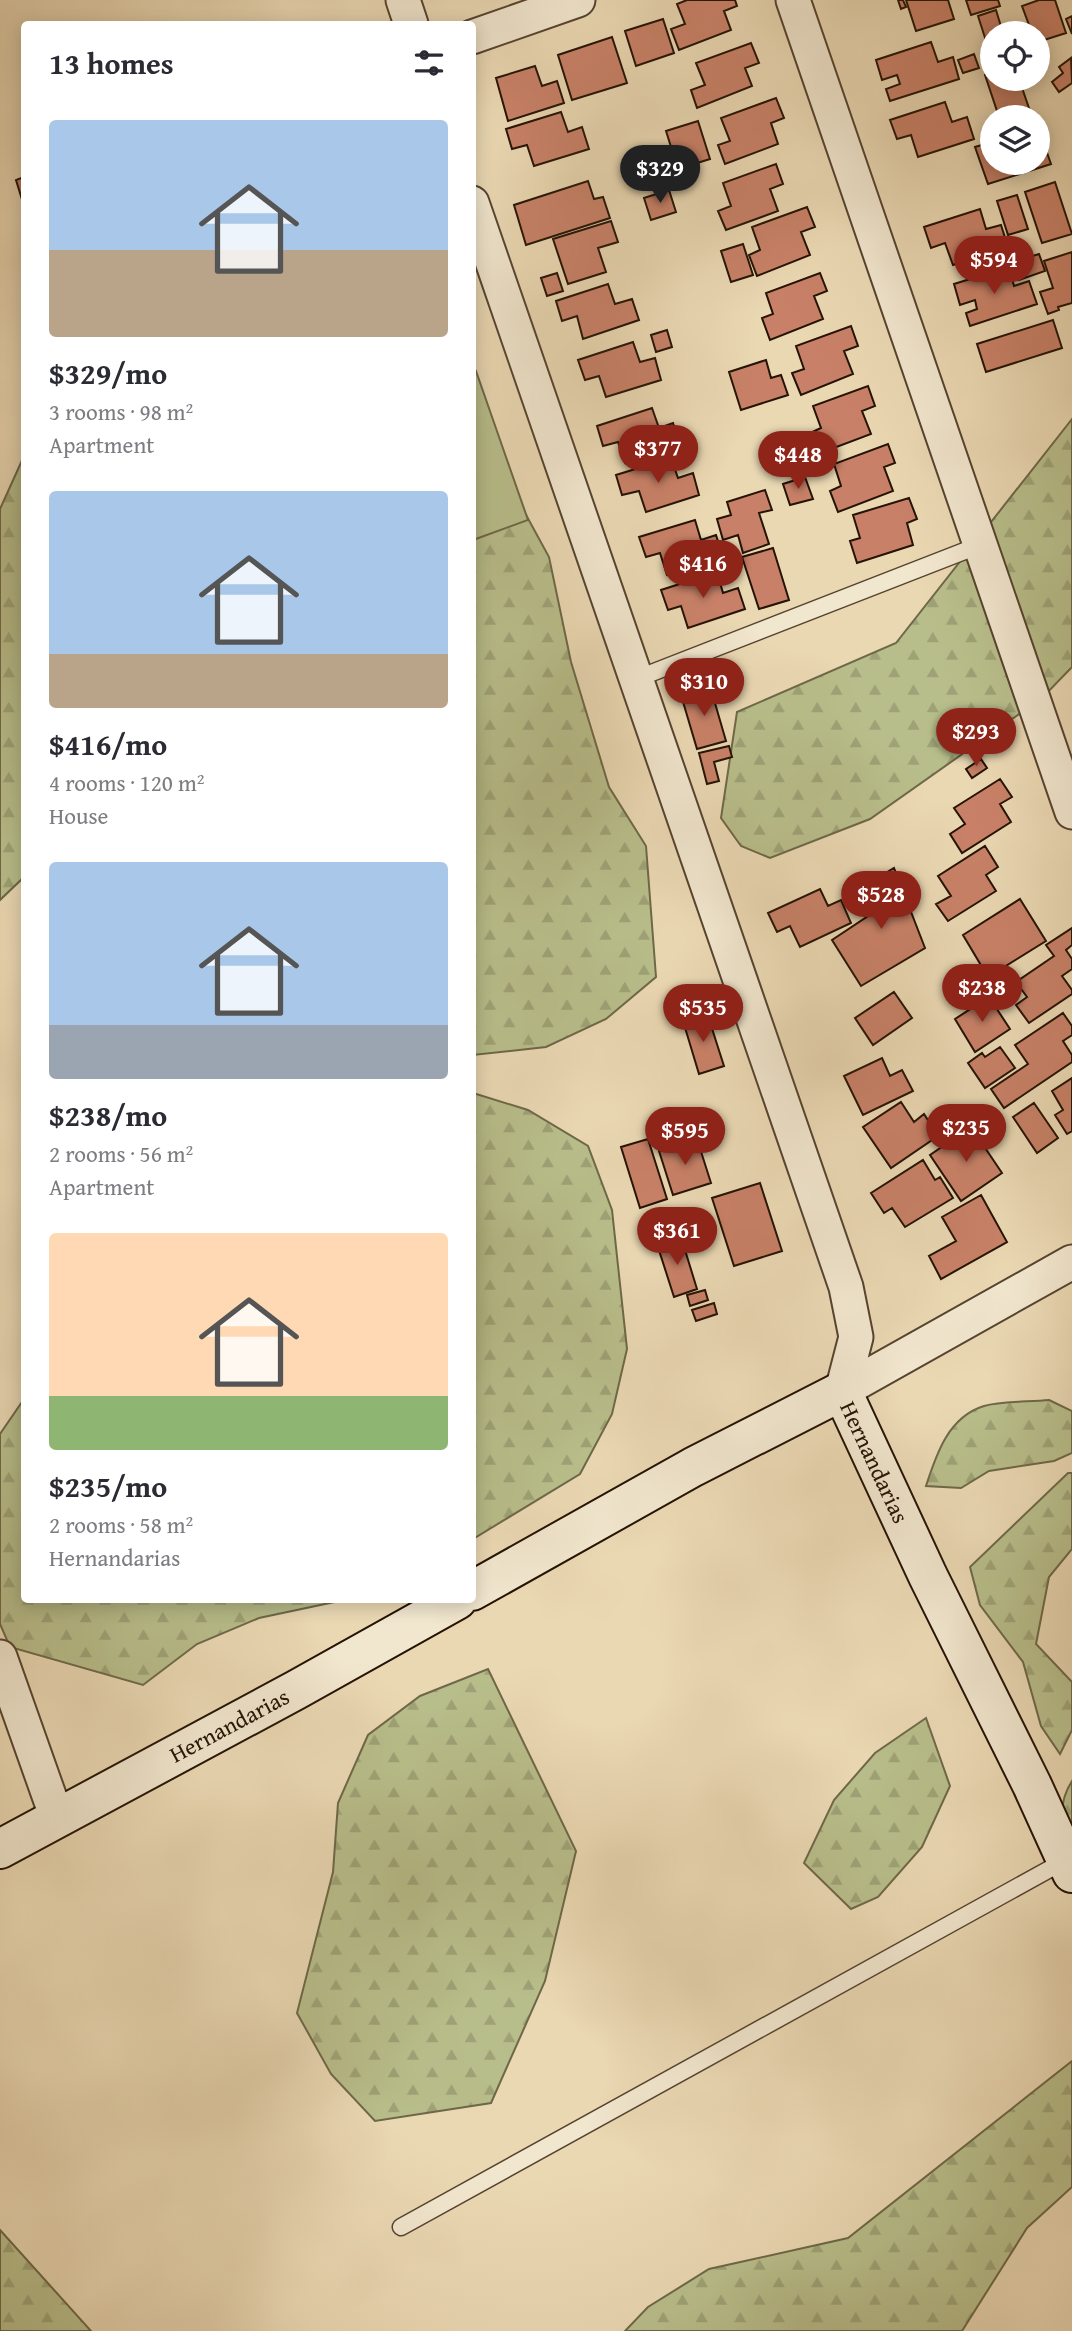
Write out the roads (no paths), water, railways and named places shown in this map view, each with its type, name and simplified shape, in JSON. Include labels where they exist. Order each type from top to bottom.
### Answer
[{"type":"street","points":[[403,0],[410,21]]},
{"type":"street","points":[[476,36],[578,0]]},
{"type":"street","points":[[793,0],[1072,812]]},
{"type":"street","points":[[476,215],[846,1287],[856,1337],[842,1391]]},
{"type":"street","points":[[842,1391],[1072,1262]]},
{"type":"street","name":"Hernandarias","points":[[476,1589],[693,1467],[842,1391],[1069,1867]]},
{"type":"street","name":"Hernandarias","points":[[0,1849],[452,1603]]},
{"type":"street","points":[[0,1657],[57,1818]]},
{"type":"lane","points":[[636,679],[980,545]]},
{"type":"lane","points":[[401,2227],[1069,1867]]}]
